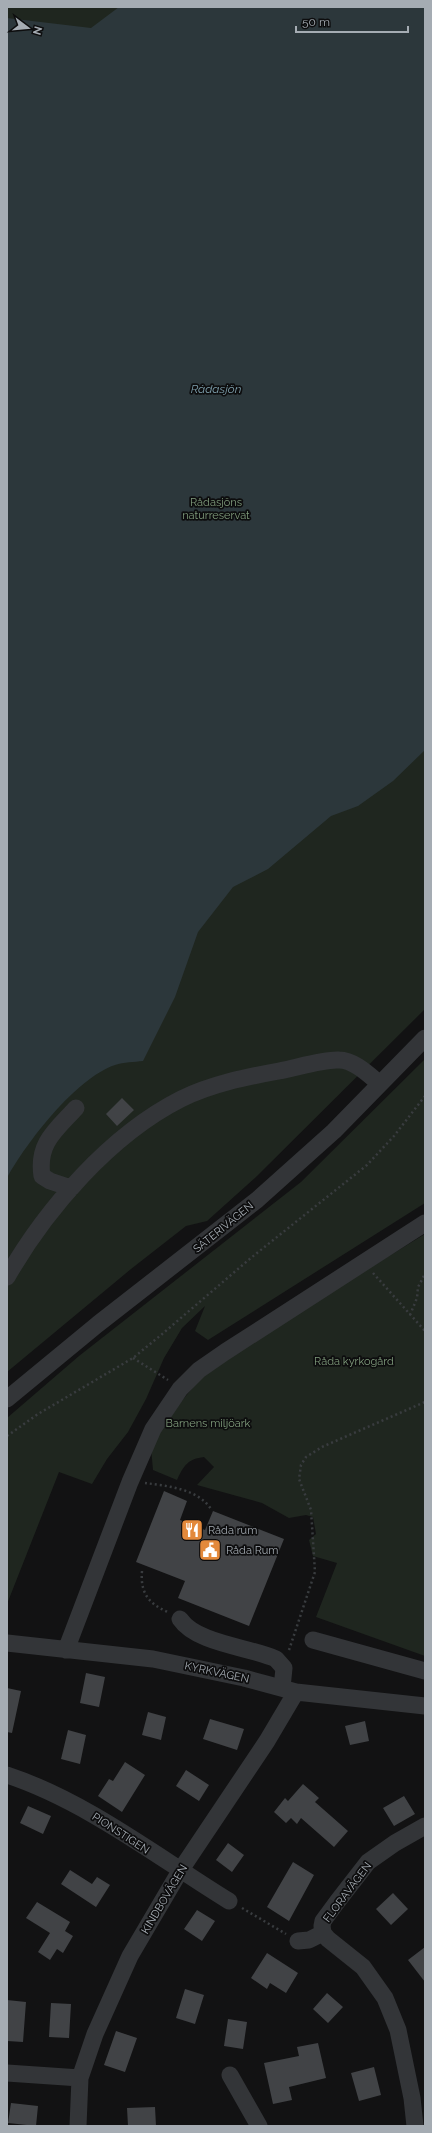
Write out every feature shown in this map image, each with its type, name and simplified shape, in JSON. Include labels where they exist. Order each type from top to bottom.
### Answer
[{"type":"street","name":"SÄTERIVÄGEN","points":[[7,1399],[98,1324],[257,1200],[334,1131],[425,1038]]},
{"type":"street","points":[[7,1277],[26,1246],[80,1177],[131,1131],[181,1099],[209,1088],[266,1073],[339,1060],[357,1067],[380,1084]]},
{"type":"street","points":[[70,1188],[50,1181],[42,1176],[40,1163],[43,1148],[51,1135],[76,1108]]},
{"type":"street","points":[[66,1650],[130,1482],[153,1429],[180,1388],[199,1370],[218,1356],[425,1223]]},
{"type":"street","points":[[180,1619],[193,1631],[270,1656],[282,1663],[289,1690]]},
{"type":"street","points":[[313,1640],[425,1671]]},
{"type":"street","name":"KYRKVÄGEN","points":[[7,1643],[152,1659],[244,1678],[289,1690],[425,1706]]},
{"type":"street","name":"KINDBOVÄGEN","points":[[78,2126],[80,2078],[98,2028],[130,1956],[180,1871],[267,1741],[289,1690]]},
{"type":"street","name":"PIONSTIGEN","points":[[7,1775],[54,1795],[88,1812],[229,1901]]},
{"type":"street","name":"FLORAVÄGEN","points":[[415,2126],[412,2098],[398,2030],[385,1998],[363,1967],[323,1933],[322,1921],[368,1862],[425,1826]]},
{"type":"street","points":[[298,1941],[309,1940],[323,1933]]},
{"type":"street","points":[[7,2073],[80,2078]]},
{"type":"street","points":[[230,2075],[259,2126]]},
{"type":"path","points":[[7,1436],[38,1414],[133,1358],[188,1313],[252,1257],[367,1165],[394,1136],[425,1096]]},
{"type":"path","points":[[364,1262],[425,1331]]},
{"type":"path","points":[[410,1315],[417,1298],[418,1287],[425,1274]]},
{"type":"path","points":[[133,1358],[180,1388]]},
{"type":"path","points":[[284,1668],[315,1572],[310,1510],[299,1479],[301,1465],[306,1457],[322,1447],[425,1402]]},
{"type":"path","points":[[130,1482],[177,1488],[196,1495],[207,1503],[211,1509]]},
{"type":"path","points":[[142,1572],[141,1581],[148,1600],[155,1607],[180,1619]]},
{"type":"path","points":[[229,1901],[298,1941]]},
{"type":"green space","name":"Rådasjön","points":[[7,7],[425,7],[425,1009],[256,1177],[207,1221],[186,1226],[131,1269],[7,1372]]},
{"type":"green space","points":[[425,1059],[425,1203],[208,1340],[195,1331],[205,1306],[182,1328],[164,1358],[146,1399],[128,1432],[107,1459],[92,1484],[59,1472],[7,1604],[7,1418],[79,1356],[301,1182]]},
{"type":"green space","name":"Råda kyrkogård","points":[[425,1234],[425,1656],[316,1617],[337,1563],[313,1556],[309,1540],[316,1534],[313,1517],[306,1515],[289,1518],[262,1503],[197,1485],[214,1467],[204,1457],[190,1461],[184,1467],[177,1480],[153,1470],[151,1448],[155,1433],[200,1379],[229,1354]]},
{"type":"water","name":"Rådasjön","points":[[119,7],[425,7],[425,750],[393,781],[358,806],[331,816],[268,869],[233,887],[198,932],[175,997],[143,1061],[115,1065],[100,1072],[84,1083],[39,1130],[26,1147],[7,1178],[7,18],[91,28]]},
{"type":"building","points":[[122,1098],[134,1110],[117,1126],[106,1114]]},
{"type":"building","name":"Råda Rum","points":[[164,1491],[187,1501],[180,1520],[205,1530],[213,1511],[284,1539],[249,1626],[178,1598],[185,1581],[136,1562]]},
{"type":"building","points":[[86,1673],[105,1677],[99,1707],[80,1703]]},
{"type":"building","points":[[7,1688],[21,1691],[12,1733],[7,1732]]},
{"type":"building","points":[[148,1712],[166,1717],[161,1740],[142,1735]]},
{"type":"building","points":[[210,1719],[244,1729],[237,1750],[203,1739]]},
{"type":"building","points":[[365,1721],[369,1741],[350,1745],[345,1726]]},
{"type":"building","points":[[68,1730],[86,1735],[80,1764],[61,1759]]},
{"type":"building","points":[[125,1762],[145,1775],[122,1812],[98,1796],[109,1779],[113,1781]]},
{"type":"building","points":[[186,1770],[209,1785],[199,1801],[176,1786]]},
{"type":"building","points":[[303,1784],[319,1798],[315,1802],[348,1831],[334,1847],[301,1818],[297,1824],[291,1818],[286,1823],[274,1812],[285,1798],[288,1801]]},
{"type":"building","points":[[404,1796],[415,1814],[394,1826],[383,1808]]},
{"type":"building","points":[[28,1806],[51,1816],[43,1834],[20,1823]]},
{"type":"building","points":[[228,1843],[244,1855],[232,1872],[216,1860]]},
{"type":"building","points":[[293,1862],[314,1875],[289,1921],[267,1907]]},
{"type":"building","points":[[70,1870],[92,1884],[97,1877],[110,1885],[96,1907],[61,1884]]},
{"type":"building","points":[[393,1893],[408,1909],[391,1925],[376,1909]]},
{"type":"building","points":[[37,1902],[70,1922],[65,1931],[73,1936],[63,1953],[57,1949],[50,1960],[38,1952],[50,1933],[26,1918]]},
{"type":"building","points":[[197,1910],[215,1921],[202,1941],[184,1929]]},
{"type":"building","points":[[425,1947],[425,1982],[408,1960]]},
{"type":"building","points":[[267,1953],[298,1973],[286,1993],[270,1983],[267,1989],[251,1978]]},
{"type":"building","points":[[185,1989],[204,1995],[195,2024],[176,2018]]},
{"type":"building","points":[[327,1993],[343,2007],[328,2023],[313,2009]]},
{"type":"building","points":[[7,2000],[26,2002],[23,2042],[7,2041]]},
{"type":"building","points":[[51,2003],[71,2004],[69,2038],[49,2037]]},
{"type":"building","points":[[228,2019],[247,2022],[243,2049],[224,2046]]},
{"type":"building","points":[[116,2031],[137,2038],[125,2072],[104,2065]]},
{"type":"building","points":[[318,2043],[326,2078],[289,2087],[292,2100],[273,2104],[264,2063],[299,2056],[297,2047]]},
{"type":"building","points":[[374,2067],[381,2095],[359,2101],[351,2073]]},
{"type":"building","points":[[11,2103],[38,2106],[36,2126],[8,2123]]},
{"type":"building","points":[[155,2107],[156,2126],[128,2126],[127,2108]]},
{"type":"place","name":"Råda rum","points":[[192,1530]]},
{"type":"place","name":"Råda Rum","points":[[210,1550]]},
{"type":"park label","name":"Rådasjöns naturreservat","points":[[216,508]]},
{"type":"park label","name":"Barnens miljöark","points":[[208,1423]]}]
